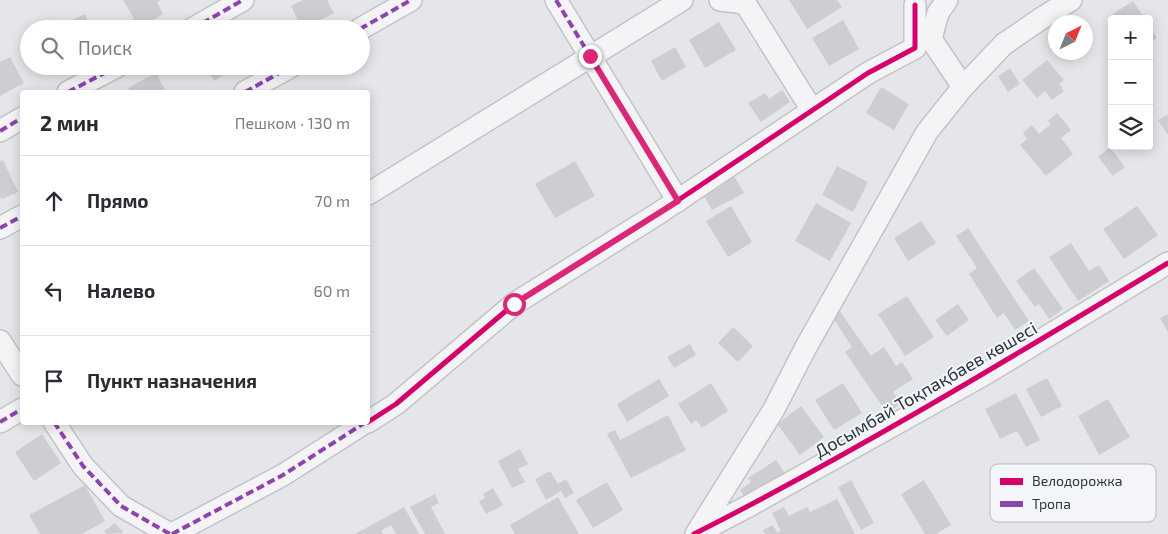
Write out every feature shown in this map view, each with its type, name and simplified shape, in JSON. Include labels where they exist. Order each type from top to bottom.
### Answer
[{"type":"street","points":[[208,20],[243,0]]},
{"type":"street","points":[[370,23],[411,0]]},
{"type":"street","points":[[556,0],[678,201]]},
{"type":"street","points":[[370,193],[682,0]]},
{"type":"street","points":[[720,0],[745,3],[812,110]]},
{"type":"street","points":[[931,39],[938,13],[947,0]]},
{"type":"street","points":[[696,533],[773,411],[806,347],[927,132],[963,87],[1004,44],[1071,0]]},
{"type":"street","points":[[370,420],[396,404],[514,304],[678,201],[868,73],[915,48],[913,3]]},
{"type":"street","points":[[913,3],[931,39],[963,87]]},
{"type":"street","points":[[72,90],[101,75]]},
{"type":"street","points":[[249,90],[276,75]]},
{"type":"street","points":[[0,130],[20,119]]},
{"type":"street","points":[[0,228],[20,217]]},
{"type":"street","name":"Досымбай Тоқпақбаев көшесі","points":[[696,533],[745,508],[977,378],[1168,263]]},
{"type":"street","points":[[0,341],[20,372]]},
{"type":"street","points":[[0,422],[20,410]]},
{"type":"street","points":[[56,425],[83,466],[122,506],[171,534],[283,475],[362,425]]},
{"type":"building","points":[[123,0],[161,0],[157,2],[163,14],[153,20],[134,20]]},
{"type":"building","points":[[303,0],[327,0],[334,13],[320,20],[298,20],[291,6]]},
{"type":"building","points":[[789,0],[837,0],[842,7],[807,29]]},
{"type":"building","points":[[1133,1],[1142,15],[1111,15]]},
{"type":"building","points":[[85,14],[87,20],[72,20]]},
{"type":"building","points":[[843,20],[859,49],[829,66],[812,38]]},
{"type":"building","points":[[719,22],[736,50],[705,68],[689,40]]},
{"type":"building","points":[[1153,32],[1157,38],[1153,40]]},
{"type":"building","points":[[675,47],[686,67],[662,81],[651,61]]},
{"type":"building","points":[[10,57],[24,83],[0,96],[0,62]]},
{"type":"building","points":[[1047,60],[1064,80],[1059,84],[1064,91],[1052,100],[1045,91],[1037,98],[1022,80]]},
{"type":"building","points":[[1010,68],[1020,84],[1008,92],[998,76]]},
{"type":"building","points":[[152,75],[157,75],[165,90],[130,90],[128,88]]},
{"type":"building","points":[[210,75],[224,75],[214,81]]},
{"type":"building","points":[[881,87],[909,104],[894,130],[866,113]]},
{"type":"building","points":[[782,90],[790,102],[761,122],[748,103],[765,93],[769,99]]},
{"type":"building","points":[[1057,113],[1071,130],[1061,138],[1073,154],[1046,176],[1020,145],[1027,139],[1023,133],[1032,125],[1039,134],[1051,124],[1048,121]]},
{"type":"building","points":[[1168,114],[1168,135],[1158,120]]},
{"type":"building","points":[[1108,149],[1112,150],[1125,167],[1113,176],[1098,157]]},
{"type":"building","points":[[3,160],[18,192],[2,199],[0,196],[0,161]]},
{"type":"building","points":[[575,161],[595,196],[555,218],[535,184]]},
{"type":"building","points":[[837,166],[868,182],[853,212],[822,195]]},
{"type":"building","points":[[734,176],[744,193],[712,210],[702,193]]},
{"type":"building","points":[[816,203],[851,223],[830,261],[795,241]]},
{"type":"building","points":[[731,206],[752,242],[728,257],[706,221]]},
{"type":"building","points":[[1137,206],[1158,235],[1124,259],[1103,229]]},
{"type":"building","points":[[921,221],[936,243],[908,261],[894,238]]},
{"type":"building","points":[[968,228],[1029,321],[1015,330],[1004,313],[997,318],[969,274],[977,268],[956,236]]},
{"type":"building","points":[[1071,243],[1089,271],[1099,265],[1109,281],[1078,301],[1049,257]]},
{"type":"building","points":[[1034,268],[1063,309],[1049,319],[1039,304],[1035,307],[1016,281]]},
{"type":"building","points":[[907,296],[934,337],[905,356],[878,314]]},
{"type":"building","points":[[958,304],[969,320],[947,336],[935,320]]},
{"type":"building","points":[[839,310],[871,356],[884,347],[896,366],[902,362],[913,379],[893,392],[901,404],[887,413],[845,352],[852,347],[831,315]]},
{"type":"building","points":[[1168,314],[1168,332],[1160,318]]},
{"type":"building","points":[[733,327],[753,346],[738,362],[718,343]]},
{"type":"building","points":[[690,344],[696,355],[674,368],[667,357]]},
{"type":"building","points":[[1047,378],[1062,406],[1041,417],[1026,389]]},
{"type":"building","points":[[659,379],[669,396],[627,422],[617,404]]},
{"type":"building","points":[[711,383],[728,411],[702,428],[696,420],[691,424],[678,404]]},
{"type":"building","points":[[843,383],[862,413],[834,430],[815,400]]},
{"type":"building","points":[[1016,393],[1040,440],[1026,447],[1017,431],[1000,439],[985,409]]},
{"type":"building","points":[[1108,399],[1130,437],[1099,455],[1078,416]]},
{"type":"building","points":[[801,406],[824,437],[800,455],[777,424]]},
{"type":"building","points":[[668,415],[686,450],[631,478],[607,434],[615,430],[620,440]]},
{"type":"building","points":[[42,434],[61,463],[34,481],[15,452]]},
{"type":"building","points":[[520,449],[528,464],[518,469],[525,482],[512,488],[498,461]]},
{"type":"building","points":[[776,460],[785,474],[746,499],[740,490],[751,482],[748,478]]},
{"type":"building","points":[[550,471],[558,484],[566,479],[574,493],[565,498],[561,491],[546,500],[535,479]]},
{"type":"building","points":[[851,480],[874,523],[861,530],[838,487]]},
{"type":"building","points":[[924,480],[951,525],[936,534],[925,534],[901,494]]},
{"type":"building","points":[[607,482],[623,510],[593,528],[576,500]]},
{"type":"building","points":[[85,485],[105,521],[82,534],[40,534],[29,515]]},
{"type":"building","points":[[493,488],[503,505],[486,514],[479,501],[485,498],[483,494]]},
{"type":"building","points":[[435,494],[439,503],[431,507],[445,534],[425,534],[410,507]]},
{"type":"building","points":[[558,497],[579,534],[515,534],[510,525]]},
{"type":"building","points":[[837,499],[855,534],[765,534],[763,530],[773,525],[777,533],[781,531],[772,513],[784,507],[789,516],[807,507],[810,512]]},
{"type":"building","points":[[404,507],[419,534],[396,534],[391,525],[381,531],[383,534],[355,534]]},
{"type":"building","points":[[115,523],[124,533],[106,534],[104,531]]},
{"type":"marked path","points":[[208,20],[243,0]]},
{"type":"marked path","points":[[370,23],[411,0]]},
{"type":"marked path","points":[[556,0],[678,201]]},
{"type":"marked path","points":[[72,90],[101,75]]},
{"type":"marked path","points":[[249,90],[276,75]]},
{"type":"marked path","points":[[0,131],[20,119]]},
{"type":"marked path","points":[[0,228],[20,217]]},
{"type":"marked path","points":[[0,422],[20,410]]},
{"type":"marked path","points":[[56,425],[83,466],[121,506],[170,534]]},
{"type":"marked path","points":[[172,534],[283,475],[361,425]]},
{"type":"cycle path","points":[[370,421],[396,404],[514,304],[659,213],[868,73],[915,48],[915,5]]},
{"type":"cycle path","points":[[694,534],[874,437],[1168,263]]},
{"type":"route","points":[[514,304],[678,201],[590,56]]}]
